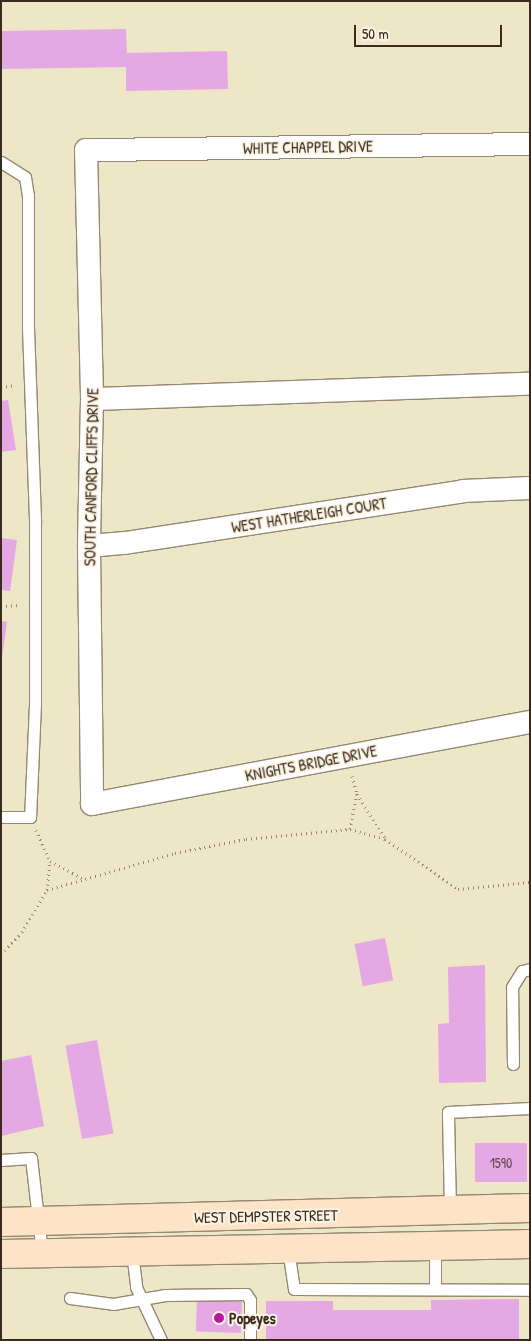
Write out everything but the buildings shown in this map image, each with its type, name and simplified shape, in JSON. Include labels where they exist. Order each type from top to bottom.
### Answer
[{"type":"main road","name":"WEST DEMPSTER STREET","points":[[1,1222],[450,1212],[530,1208]]},
{"type":"main road","name":"WEST DEMPSTER STREET","points":[[1,1254],[530,1244]]},
{"type":"street","name":"WHITE CHAPPEL DRIVE","points":[[86,150],[530,144]]},
{"type":"street","name":"SOUTH CANFORD CLIFFS DRIVE","points":[[86,150],[92,399],[89,546],[92,804]]},
{"type":"street","points":[[92,399],[530,384]]},
{"type":"street","name":"WEST HATHERLEIGH COURT","points":[[89,546],[125,543],[463,491],[530,488]]},
{"type":"street","name":"KNIGHTS BRIDGE DRIVE","points":[[92,804],[530,722]]},
{"type":"lane","points":[[1,162],[25,177],[28,195],[28,328],[35,523],[35,704],[30,817],[1,818]]},
{"type":"lane","points":[[513,1064],[512,987],[522,971],[530,969]]},
{"type":"lane","points":[[450,1212],[448,1112],[530,1108]]},
{"type":"lane","points":[[1,1160],[31,1158],[42,1253]]},
{"type":"lane","points":[[435,1246],[435,1290]]},
{"type":"lane","points":[[288,1249],[294,1289],[530,1290]]},
{"type":"lane","points":[[132,1252],[136,1287],[161,1340]]},
{"type":"lane","points":[[70,1298],[113,1304],[142,1301],[165,1295],[246,1294],[250,1300],[250,1340]]},
{"type":"path","points":[[350,829],[357,794],[385,839]]},
{"type":"path","points":[[1,954],[22,932],[47,890],[50,861],[30,817]]},
{"type":"path","points":[[47,890],[175,853],[246,839],[350,829],[385,839],[458,889],[530,882]]},
{"type":"path","points":[[50,861],[84,880]]},
{"type":"place","name":"Popeyes","points":[[219,1318]]}]
